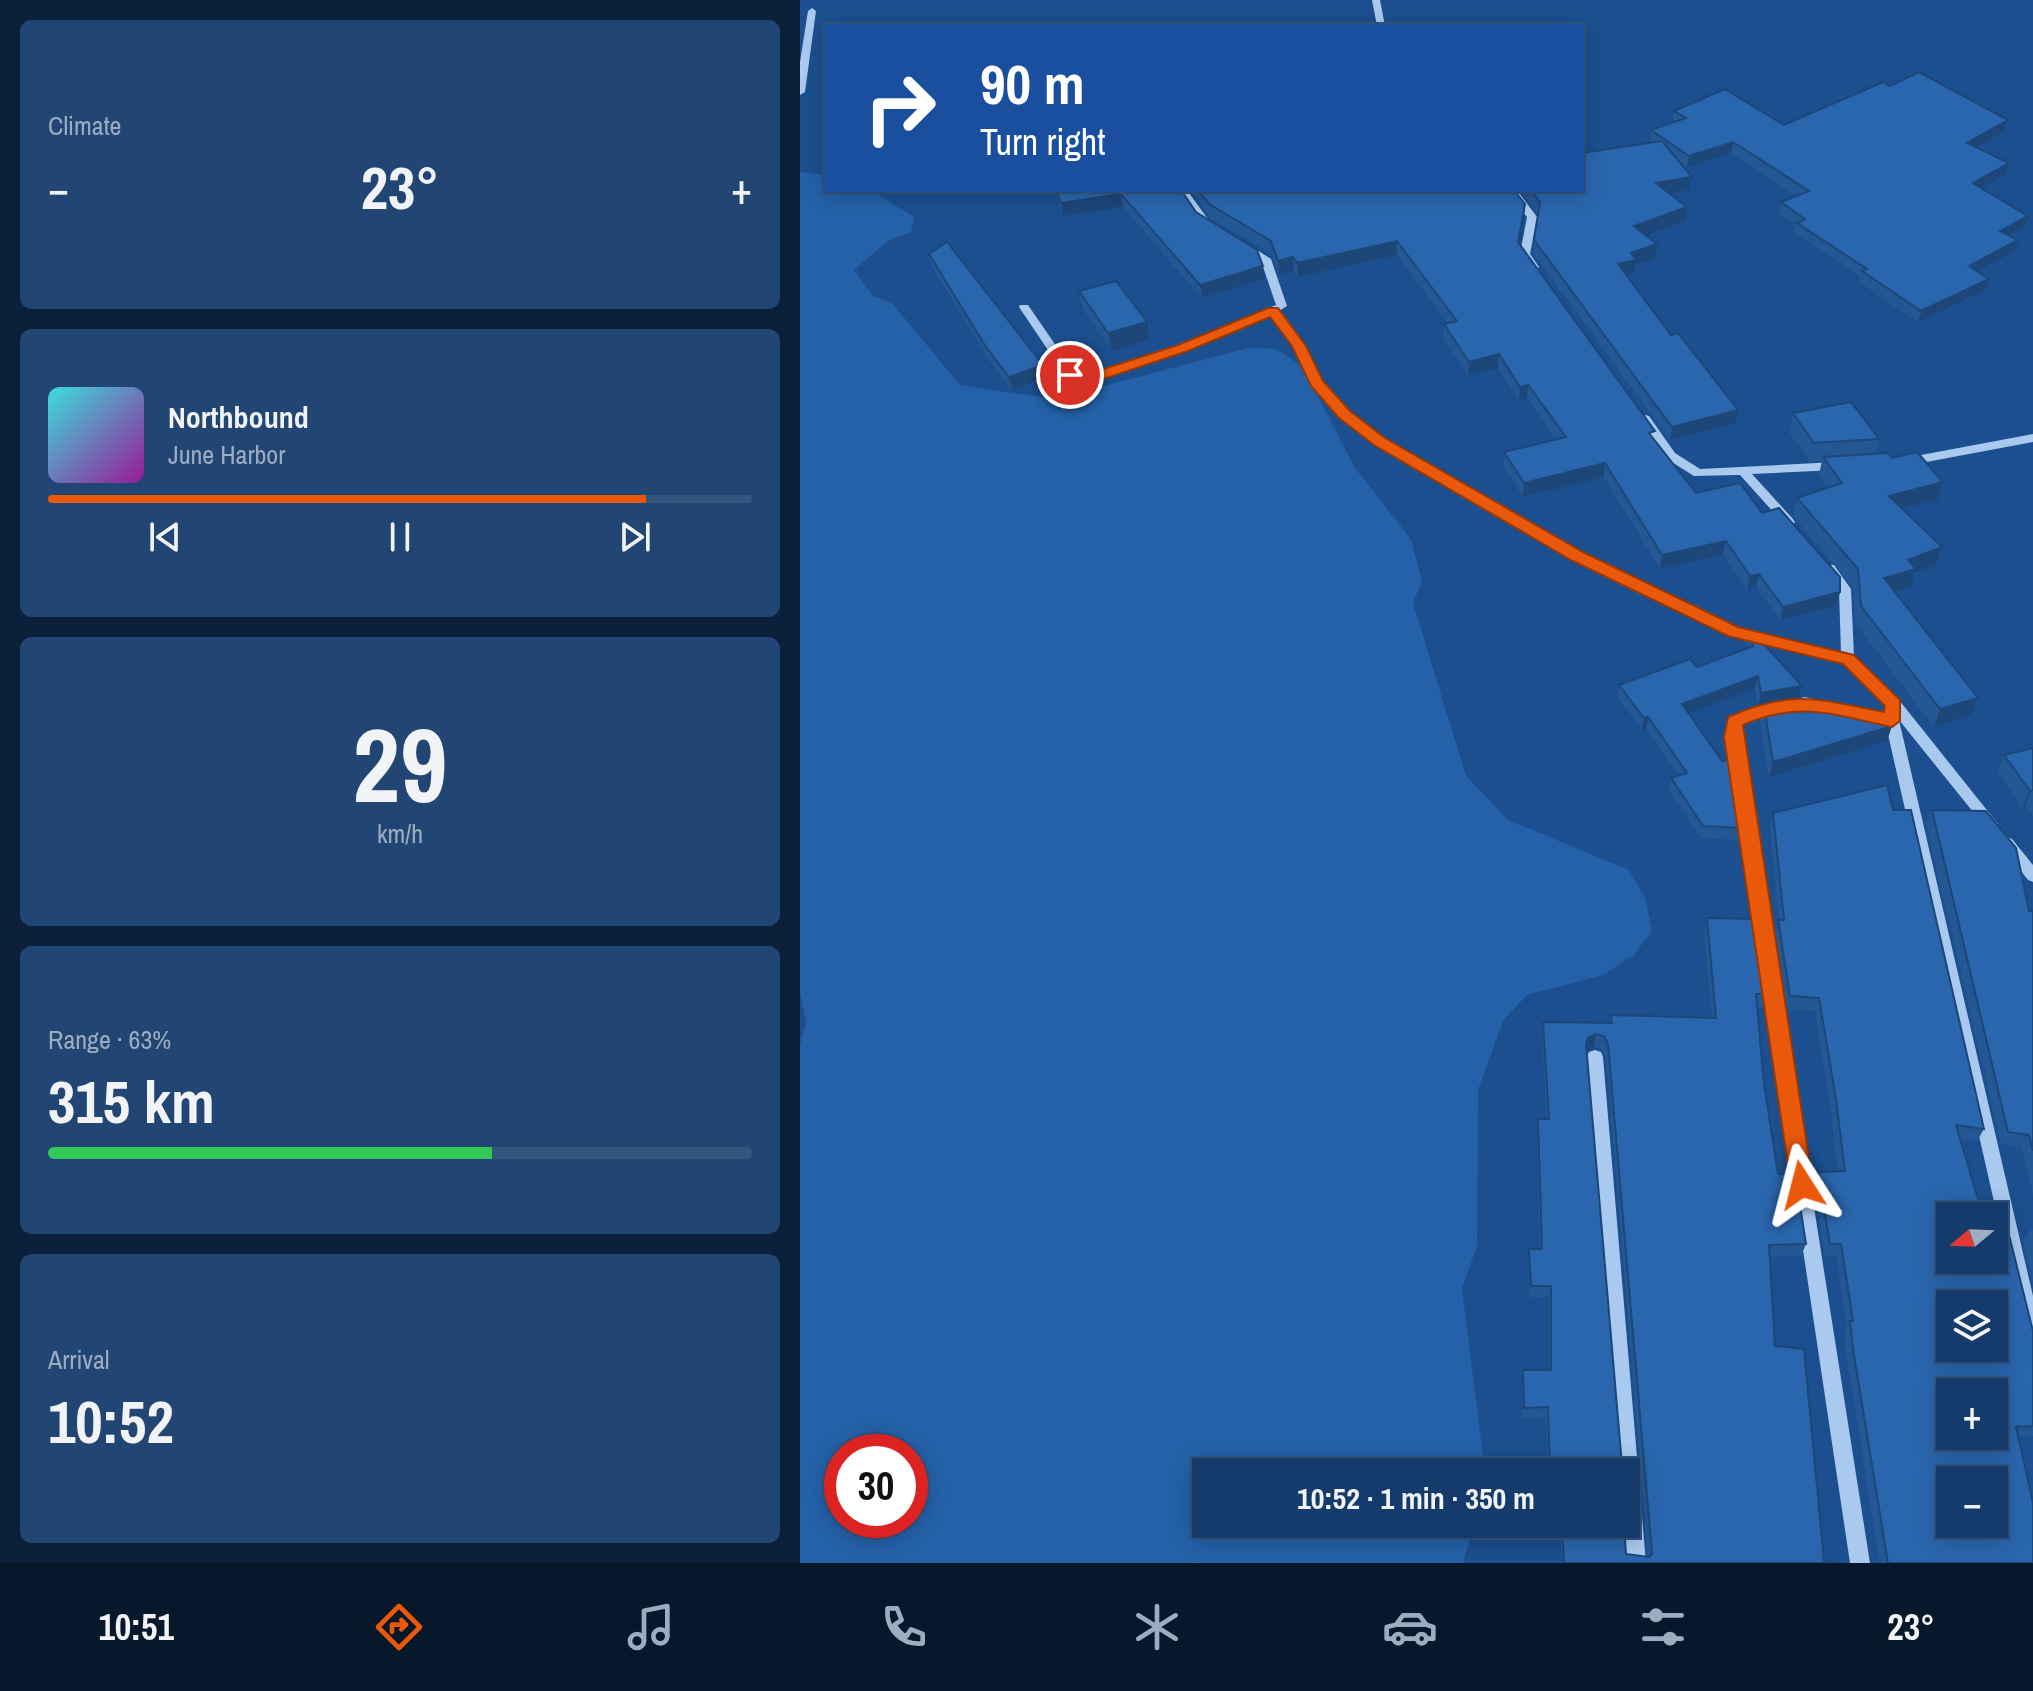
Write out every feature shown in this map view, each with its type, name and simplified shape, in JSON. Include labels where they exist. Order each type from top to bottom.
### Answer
[{"type":"street","points":[[1376,0],[1381,24]]},
{"type":"street","points":[[800,92],[812,11]]},
{"type":"street","points":[[1183,192],[1200,218],[1221,232]]},
{"type":"street","points":[[1513,192],[1532,217],[1525,254],[1546,283]]},
{"type":"street","points":[[1024,307],[1070,375],[1081,380],[1183,348],[1282,306],[1266,259],[1233,239]]},
{"type":"street","points":[[1273,311],[1299,346],[1316,383],[1344,415],[1380,442],[1577,556],[1734,632],[1848,659]]},
{"type":"street","points":[[1634,404],[1671,456],[1685,468],[1706,474],[1844,466]]},
{"type":"street","points":[[1885,464],[2033,438]]},
{"type":"street","points":[[1744,472],[1802,536]]},
{"type":"street","points":[[1819,556],[1845,589],[1848,659],[1883,714],[2033,876]]},
{"type":"street","points":[[1860,1563],[1733,737],[1734,721],[1769,707],[1804,702],[1883,714]]},
{"type":"street","points":[[1883,714],[2033,1334]]},
{"type":"street","points":[[1595,1057],[1636,1563]]},
{"type":"shaded area","points":[[800,172],[824,175],[824,192],[874,192],[914,217],[911,232],[888,241],[854,270],[873,296],[893,304],[960,385],[1054,399],[1248,348],[1277,349],[1303,367],[1355,468],[1411,539],[1422,582],[1413,603],[1466,776],[1508,820],[1629,870],[1645,898],[1652,930],[1634,955],[1603,975],[1527,995],[1503,1021],[1478,1090],[1477,1246],[1462,1289],[1483,1458],[1192,1458],[1192,1538],[1470,1538],[1463,1563],[800,1563],[800,1044],[806,1024],[800,991]]},
{"type":"building","points":[[1919,72],[2008,120],[1967,143],[2009,163],[1973,183],[2028,216],[2000,231],[2018,240],[1969,266],[1989,279],[1921,311],[1862,271],[1867,269],[1797,223],[1805,219],[1781,202],[1809,191],[1733,142],[1689,156],[1651,130],[1686,118],[1674,111],[1725,89],[1784,125],[1883,82],[1890,86]]},
{"type":"building","points":[[1662,141],[1692,177],[1656,183],[1687,207],[1634,226],[1657,244],[1631,253],[1636,260],[1618,264],[1671,335],[1678,333],[1738,410],[1672,427],[1534,240],[1540,202],[1532,192],[1584,192],[1584,153]]},
{"type":"building","points":[[1057,192],[1182,192],[1196,212],[1257,250],[1263,266],[1200,285],[1121,194],[1061,203]]},
{"type":"building","points":[[1200,192],[1516,192],[1525,204],[1518,242],[1655,431],[1649,433],[1696,493],[1740,483],[1762,513],[1779,508],[1840,577],[1840,592],[1783,607],[1759,574],[1750,576],[1726,541],[1662,555],[1605,463],[1524,483],[1504,452],[1566,437],[1528,385],[1520,387],[1499,354],[1469,362],[1444,324],[1457,321],[1397,241],[1297,263],[1293,257],[1278,261],[1271,241],[1209,204]]},
{"type":"building","points":[[947,242],[1043,365],[1009,377],[986,347],[929,254]]},
{"type":"building","points":[[1116,281],[1147,322],[1108,333],[1079,291]]},
{"type":"building","points":[[1851,402],[1879,439],[1814,443],[1793,413]]},
{"type":"building","points":[[1917,452],[1943,482],[1889,496],[1942,547],[1908,560],[1916,569],[1884,578],[1978,698],[1940,709],[1861,606],[1858,569],[1797,498],[1842,483],[1823,457],[1888,453],[1892,458]]},
{"type":"building","points":[[1751,630],[1802,686],[1761,693],[1758,676],[1682,704],[1722,761],[1731,759],[1741,828],[1703,826],[1671,778],[1687,773],[1648,717],[1644,718],[1619,685],[1690,659],[1697,667],[1753,646]]},
{"type":"building","points":[[1816,699],[1820,707],[1888,712],[1892,726],[1773,762],[1764,706]]},
{"type":"building","points":[[2033,748],[2033,790],[2030,791],[2004,755]]},
{"type":"building","points":[[1887,785],[1893,810],[1911,810],[1984,1129],[1956,1125],[1979,1202],[1936,1202],[1936,1274],[2008,1274],[2008,1231],[2033,1331],[2033,1426],[2016,1427],[2033,1503],[2033,1563],[1888,1563],[1853,1349],[1850,1321],[1853,1321],[1841,1244],[1830,1244],[1818,1172],[1845,1171],[1836,1100],[1819,998],[1790,996],[1778,920],[1784,920],[1773,813]]},
{"type":"building","points":[[1932,810],[1986,811],[2016,848],[2029,911],[2033,911],[2033,1151],[2029,1135],[2008,1132]]},
{"type":"building","points":[[1707,918],[1756,919],[1768,994],[1756,994],[1764,1084],[1778,1174],[1795,1173],[1806,1244],[1769,1245],[1775,1346],[1804,1349],[1824,1561],[1839,1563],[1564,1563],[1563,1538],[1625,1538],[1626,1554],[1649,1557],[1652,1554],[1608,1044],[1604,1036],[1596,1034],[1588,1038],[1586,1044],[1621,1458],[1550,1458],[1548,1407],[1524,1408],[1523,1370],[1551,1370],[1551,1286],[1531,1286],[1529,1249],[1542,1249],[1538,1119],[1549,1119],[1543,1022],[1612,1023],[1611,1015],[1716,1018]]},
{"type":"route","points":[[1070,375],[1075,379],[1088,379],[1183,348],[1200,338],[1273,311],[1299,346],[1316,383],[1344,415],[1380,442],[1577,556],[1734,632],[1848,659],[1894,704],[1892,721],[1867,713],[1804,702],[1769,707],[1734,721],[1733,737],[1802,1185]]}]
